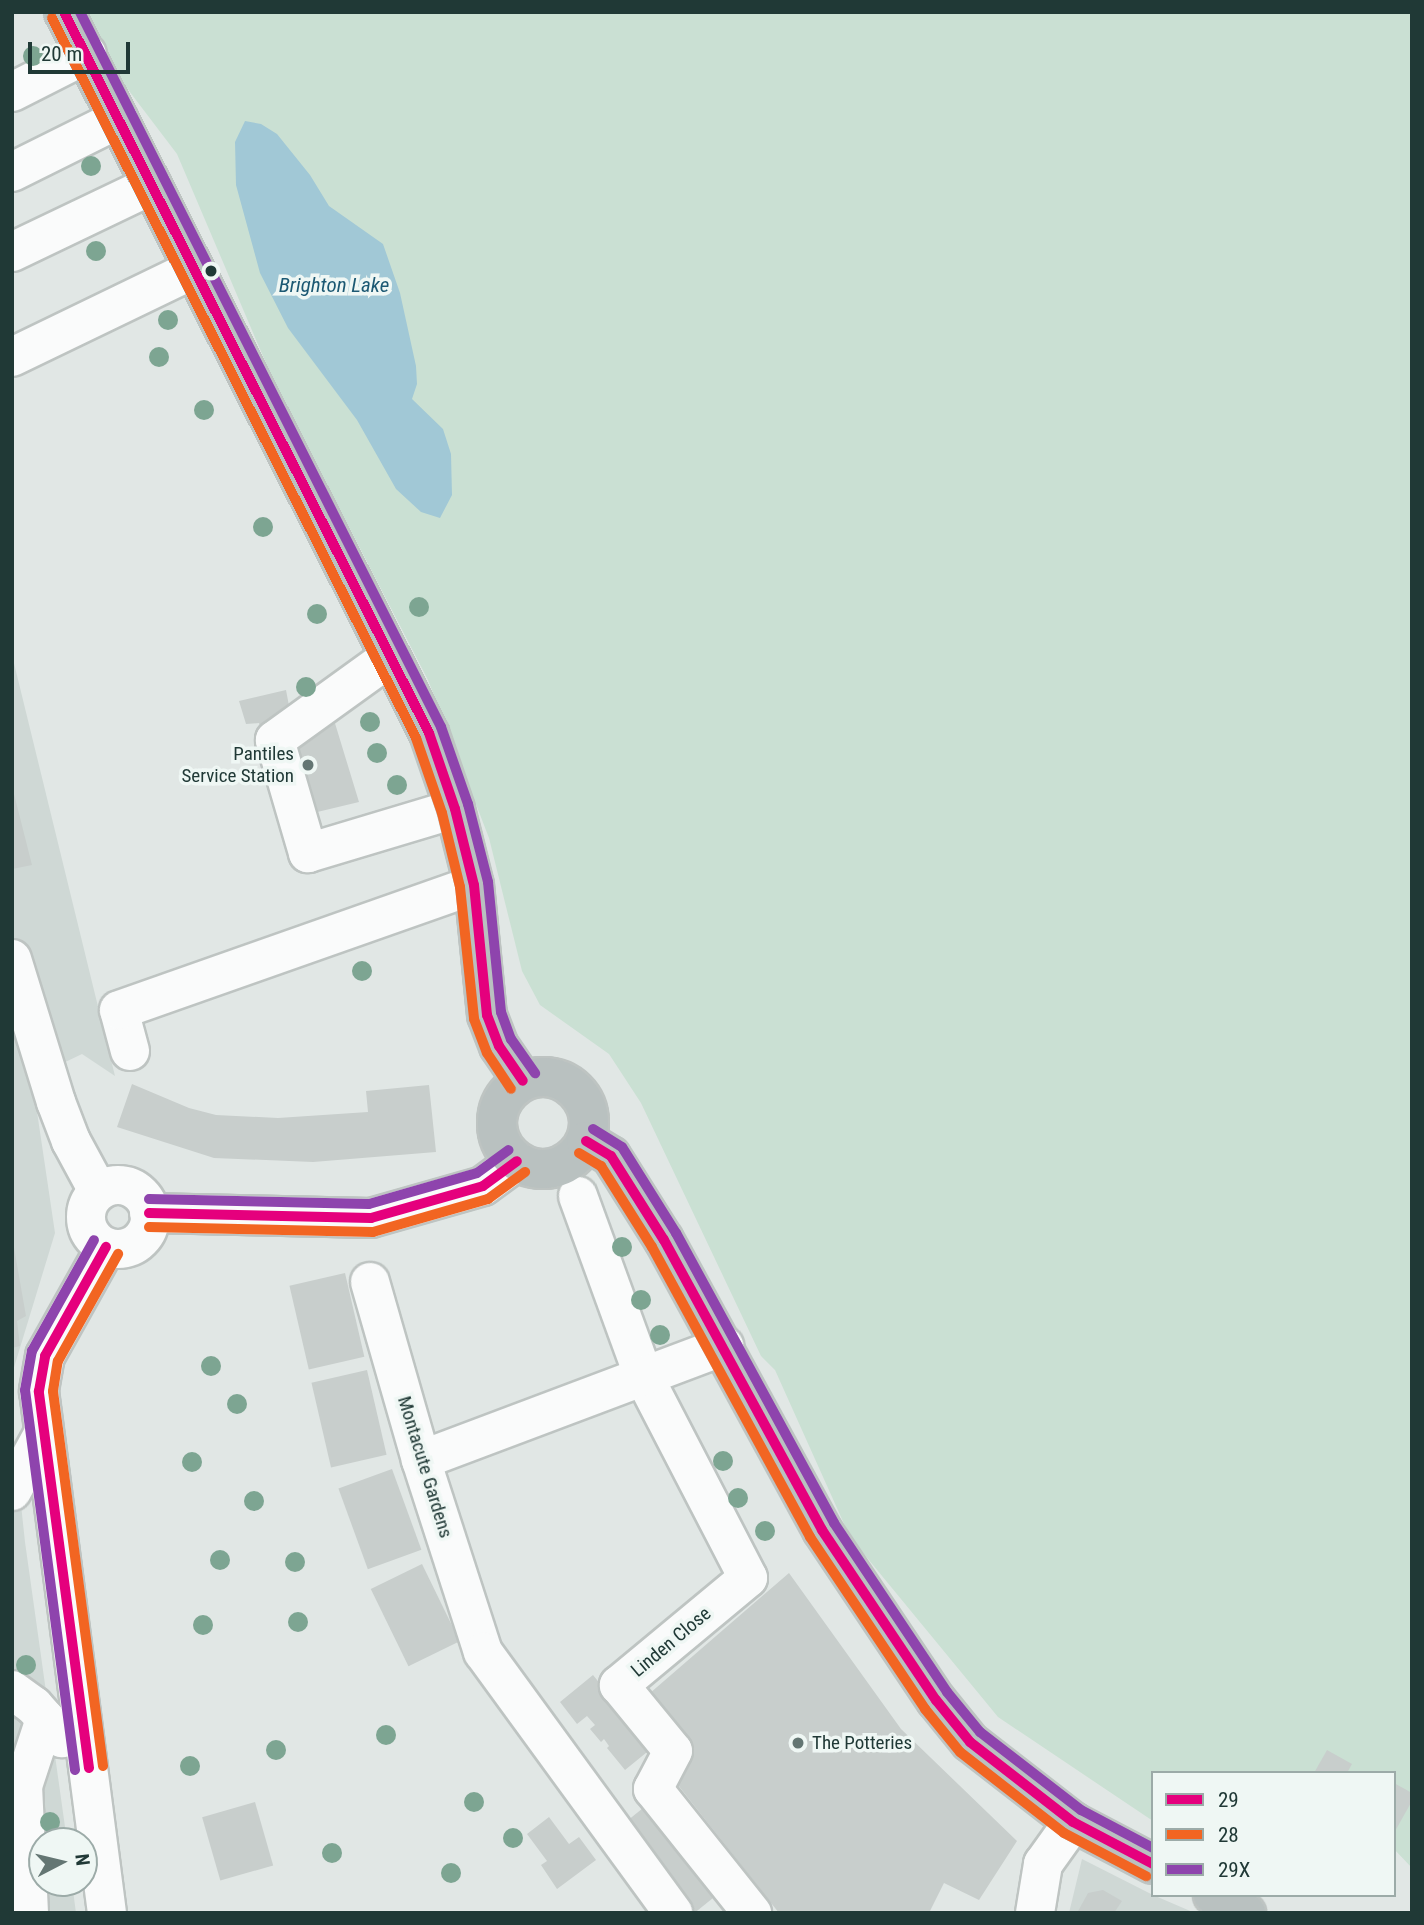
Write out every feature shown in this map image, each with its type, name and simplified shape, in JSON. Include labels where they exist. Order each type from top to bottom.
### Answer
[{"type":"highway","points":[[64,12],[429,733],[455,809],[474,885],[487,1015],[499,1046],[523,1081]]},
{"type":"highway","points":[[539,1077],[555,1078],[575,1090],[588,1110],[590,1126],[586,1142],[577,1156],[549,1169],[533,1168],[517,1161],[501,1140],[498,1114],[511,1089],[523,1081],[539,1077]]},
{"type":"highway","points":[[586,1142],[611,1156],[664,1240],[822,1530],[936,1700],[970,1741],[1073,1822],[1151,1863]]},
{"type":"highway","points":[[1217,1897],[1246,1913]]},
{"type":"street","points":[[12,92],[87,54]]},
{"type":"street","points":[[12,172],[119,119]]},
{"type":"street","points":[[12,252],[152,185]]},
{"type":"street","points":[[12,357],[194,269]]},
{"type":"street","points":[[390,657],[275,740],[308,853],[455,809]]},
{"type":"street","points":[[130,1051],[120,1010],[474,885]]},
{"type":"street","points":[[12,959],[21,1010],[71,1141],[98,1191]]},
{"type":"street","points":[[149,1213],[371,1218],[483,1186],[517,1161]]},
{"type":"street","points":[[120,1185],[140,1193],[149,1213],[149,1224],[137,1243],[116,1249],[106,1247],[90,1235],[87,1207],[98,1191],[120,1185]]},
{"type":"street","points":[[578,1196],[644,1377]]},
{"type":"street","points":[[106,1247],[28,1359],[39,1391],[107,1913]]},
{"type":"street","name":"Montacute Gardens","points":[[370,1282],[421,1460],[483,1652],[673,1913]]},
{"type":"street","points":[[421,1460],[724,1346]]},
{"type":"street","name":"Linden Close","points":[[644,1377],[748,1578],[620,1685],[673,1751],[653,1789],[752,1913]]},
{"type":"street","points":[[12,1492],[43,1436]]},
{"type":"street","points":[[12,1690],[45,1719],[89,1768]]},
{"type":"street","points":[[29,1913],[23,1786],[45,1719]]},
{"type":"street","points":[[1035,1913],[1043,1864],[1073,1822]]},
{"type":"shaded area","points":[[12,655],[115,1076],[82,1054],[32,1078],[55,1233],[12,1374]]},
{"type":"shaded area","points":[[12,1420],[25,1542],[65,1827],[28,1827],[28,1897],[74,1897],[76,1913],[12,1913]]},
{"type":"shaded area","points":[[1082,1859],[1151,1894],[1151,1897],[1158,1897],[1195,1913],[1069,1913]]},
{"type":"green space","points":[[87,12],[1412,12],[1412,1868],[1396,1851],[1396,1771],[1151,1771],[1151,1820],[998,1717],[850,1537],[775,1370],[761,1356],[641,1103],[609,1054],[540,1005],[522,971],[489,838],[428,680],[274,382],[177,154],[120,79]]},
{"type":"water","name":"Brighton Lake","points":[[245,121],[261,124],[277,134],[310,175],[329,206],[383,244],[400,293],[416,366],[417,384],[412,399],[443,429],[451,454],[452,495],[440,518],[421,512],[396,489],[357,420],[288,328],[260,273],[236,185],[235,142]]},
{"type":"building","points":[[286,690],[290,711],[334,720],[359,802],[288,819],[259,723],[246,724],[239,701]]},
{"type":"building","points":[[12,786],[32,865],[12,869]]},
{"type":"building","points":[[132,1084],[189,1108],[216,1115],[278,1118],[368,1112],[366,1091],[429,1085],[436,1152],[313,1162],[214,1158],[117,1127]]},
{"type":"building","points":[[12,1236],[26,1316],[17,1321],[20,1346],[12,1348]]},
{"type":"building","points":[[345,1273],[364,1357],[309,1370],[289,1286]]},
{"type":"building","points":[[367,1370],[387,1455],[331,1468],[311,1383]]},
{"type":"building","points":[[392,1469],[421,1550],[368,1569],[338,1488]]},
{"type":"building","points":[[422,1564],[460,1641],[408,1666],[371,1589]]},
{"type":"building","name":"The Potteries","points":[[789,1573],[901,1729],[1017,1841],[979,1900],[944,1883],[929,1913],[779,1913],[678,1785],[692,1757],[642,1700]]},
{"type":"building","points":[[593,1675],[652,1748],[625,1770],[607,1748],[609,1746],[604,1739],[601,1742],[590,1729],[595,1725],[587,1716],[577,1724],[560,1702]]},
{"type":"building","points":[[1327,1750],[1352,1764],[1348,1771],[1315,1771]]},
{"type":"building","points":[[1396,1784],[1412,1793],[1412,1801],[1396,1829]]},
{"type":"building","points":[[255,1802],[273,1865],[220,1881],[202,1817]]},
{"type":"building","points":[[648,1804],[720,1893],[696,1912],[624,1824]]},
{"type":"building","points":[[549,1817],[569,1844],[579,1837],[596,1860],[557,1889],[541,1865],[547,1861],[527,1834]]},
{"type":"building","points":[[1103,1890],[1122,1901],[1114,1913],[1077,1913],[1088,1893]]},
{"type":"transit line","name":"29","points":[[64,12],[429,733],[455,809],[474,885],[487,1015],[499,1046],[523,1081]]},
{"type":"transit line","name":"29X","points":[[80,12],[441,727],[468,804],[488,882],[501,1012],[511,1039],[535,1073]]},
{"type":"transit line","name":"28","points":[[52,18],[416,738],[442,813],[460,887],[474,1019],[487,1053],[511,1089]]},
{"type":"transit line","name":"29X","points":[[593,1129],[622,1147],[676,1233],[834,1523],[947,1692],[980,1732],[1081,1810],[1151,1847]]},
{"type":"transit line","name":"29","points":[[586,1141],[611,1156],[664,1240],[822,1530],[936,1700],[970,1742],[1073,1822],[1151,1863]]},
{"type":"transit line","name":"29X","points":[[149,1199],[369,1204],[477,1173],[509,1150]]},
{"type":"transit line","name":"28","points":[[579,1153],[601,1166],[652,1247],[810,1537],[925,1709],[960,1752],[1064,1833],[1146,1876]]},
{"type":"transit line","name":"29","points":[[149,1213],[371,1218],[483,1186],[517,1161]]},
{"type":"transit line","name":"28","points":[[149,1227],[373,1232],[488,1199],[525,1172]]},
{"type":"transit line","name":"29X","points":[[75,1770],[25,1390],[32,1351],[94,1240]]},
{"type":"transit line","name":"29","points":[[89,1768],[39,1391],[45,1356],[106,1247]]},
{"type":"transit line","name":"28","points":[[103,1766],[53,1391],[58,1361],[118,1254]]},
{"type":"place","name":"Pantiles Service Station","points":[[308,765]]},
{"type":"place","name":"The Potteries","points":[[798,1743]]}]
